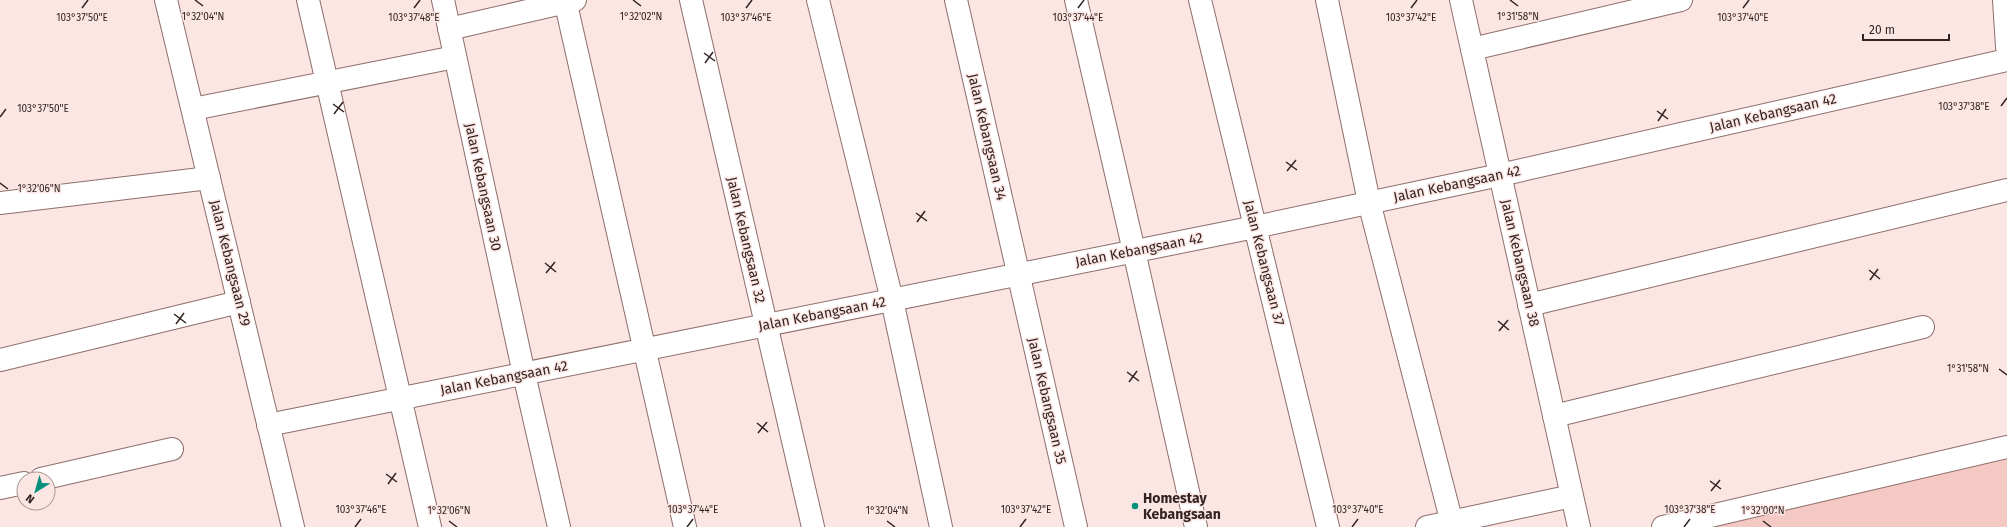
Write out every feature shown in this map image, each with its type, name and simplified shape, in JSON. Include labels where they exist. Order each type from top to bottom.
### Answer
[{"type":"street","name":"Jalan Kebangsaan 29","points":[[166,0],[293,527]]},
{"type":"street","points":[[308,0],[402,398],[430,527]]},
{"type":"street","name":"Jalan Kebangsaan 30","points":[[443,0],[524,374],[560,527]]},
{"type":"street","name":"Jalan Kebangsaan 32","points":[[691,0],[813,527]]},
{"type":"street","points":[[818,0],[892,300],[941,527]]},
{"type":"street","name":"Jalan Kebangsaan 34","points":[[956,0],[1018,274]]},
{"type":"street","points":[[1076,0],[1196,527]]},
{"type":"street","name":"Jalan Kebangsaan 37","points":[[1200,0],[1328,527]]},
{"type":"street","points":[[1327,0],[1369,202],[1452,524]]},
{"type":"street","name":"Jalan Kebangsaan 38","points":[[1461,0],[1579,527]]},
{"type":"street","points":[[1472,49],[1681,0]]},
{"type":"street","points":[[2004,0],[2007,47]]},
{"type":"street","points":[[449,29],[569,1],[685,527]]},
{"type":"street","points":[[193,110],[455,57]]},
{"type":"street","name":"Jalan Kebangsaan 42","points":[[268,425],[1255,227],[1500,175],[2007,60]]},
{"type":"street","points":[[0,203],[209,178]]},
{"type":"street","points":[[1529,305],[2007,190]]},
{"type":"street","name":"Jalan Kebangsaan 35","points":[[1018,274],[1076,527]]},
{"type":"street","points":[[0,360],[239,302]]},
{"type":"street","points":[[1554,416],[1922,327]]},
{"type":"street","points":[[1663,527],[2007,447]]},
{"type":"street","points":[[56,476],[172,449]]},
{"type":"street","points":[[0,488],[16,485]]},
{"type":"street","points":[[1427,527],[1452,524],[1572,496]]},
{"type":"building","points":[[2007,451],[2007,527],[1690,527]]},
{"type":"place","name":"Homestay Kebangsaan","points":[[1135,506]]}]
